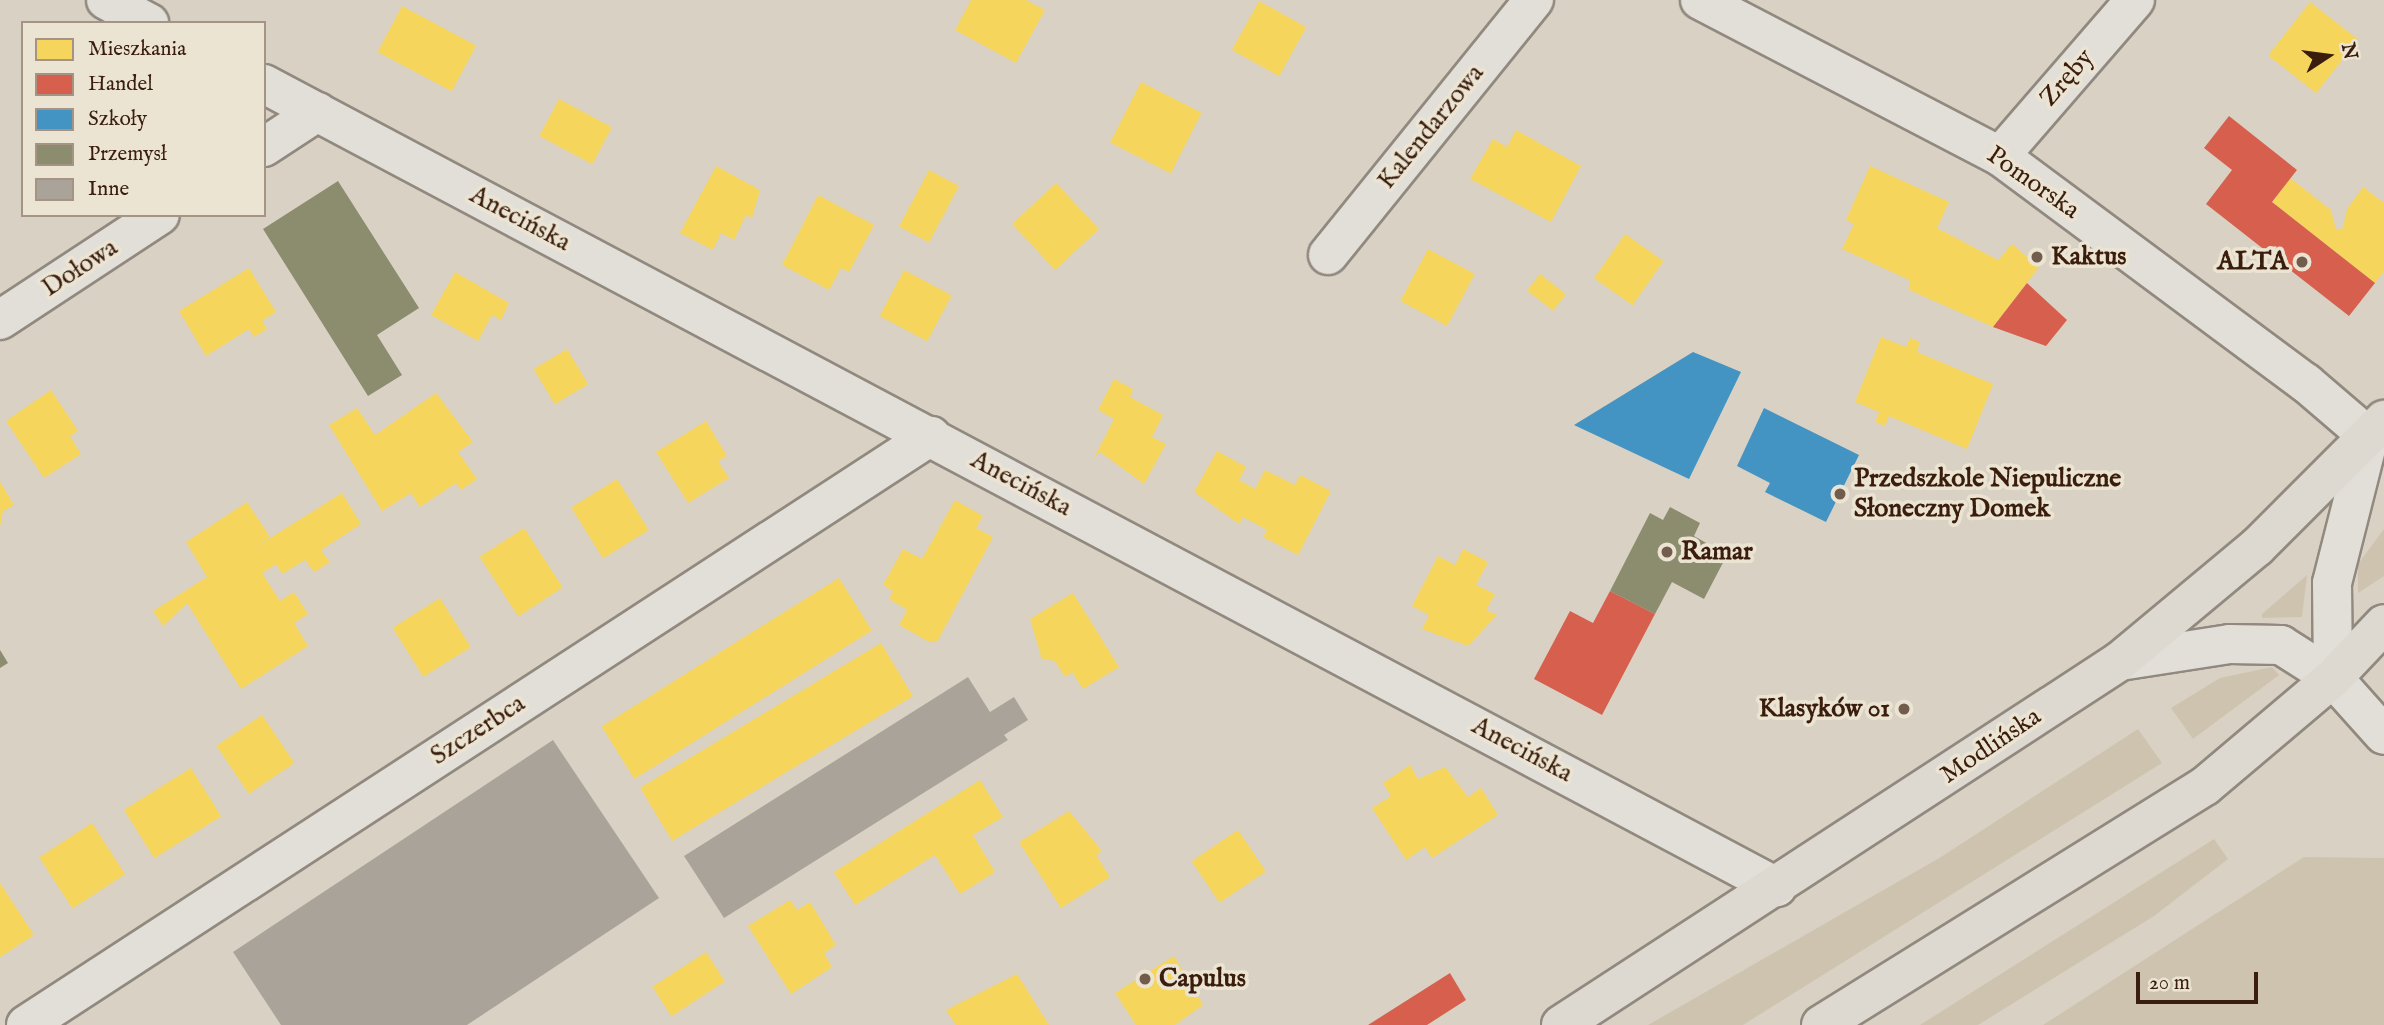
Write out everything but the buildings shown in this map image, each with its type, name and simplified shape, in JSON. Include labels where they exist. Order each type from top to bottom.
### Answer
[{"type":"main road","name":"Modlińska","points":[[1561,1025],[1777,887],[2120,661],[2257,547],[2377,429]]},
{"type":"main road","points":[[1821,1025],[2205,786],[2333,678],[2384,624]]},
{"type":"street","points":[[106,0],[145,21]]},
{"type":"street","name":"Kalendarzowa","points":[[1328,255],[1534,0]]},
{"type":"street","name":"Pomorska","points":[[1700,0],[2000,156],[2306,383],[2377,429]]},
{"type":"street","name":"Zręby","points":[[2000,156],[2135,0]]},
{"type":"street","name":"Anecińska","points":[[266,85],[1777,887]]},
{"type":"street","points":[[266,146],[317,112]]},
{"type":"street","name":"Dołowa","points":[[0,320],[157,217]]},
{"type":"street","points":[[2333,678],[2332,583],[2377,429]]},
{"type":"street","name":"Szczerbca","points":[[26,1025],[931,436]]},
{"type":"street","points":[[2120,661],[2230,644],[2281,645],[2333,678],[2384,735]]},
{"type":"shaded area","points":[[2384,529],[2384,576],[2358,593],[2358,564]]},
{"type":"shaded area","points":[[2307,575],[2302,617],[2262,618],[2262,614]]},
{"type":"shaded area","points":[[2272,667],[2279,675],[2193,739],[2171,708],[2220,678]]},
{"type":"shaded area","points":[[2138,729],[2162,763],[1743,1025],[1648,1025],[1941,857]]},
{"type":"shaded area","points":[[2214,839],[2228,859],[2154,916],[1978,1025],[1920,1025]]},
{"type":"shaded area","points":[[2304,857],[2384,858],[2384,1025],[2043,1025]]},
{"type":"place","name":"Kaktus","points":[[2037,257]]},
{"type":"place","name":"ALTA","points":[[2302,262]]},
{"type":"place","name":"Przedszkole Niepuliczne Słoneczny Domek","points":[[1840,494]]},
{"type":"place","name":"Ramar","points":[[1667,552]]},
{"type":"place","name":"Klasyków 01","points":[[1904,709]]},
{"type":"place","name":"Capulus","points":[[1145,979]]}]
